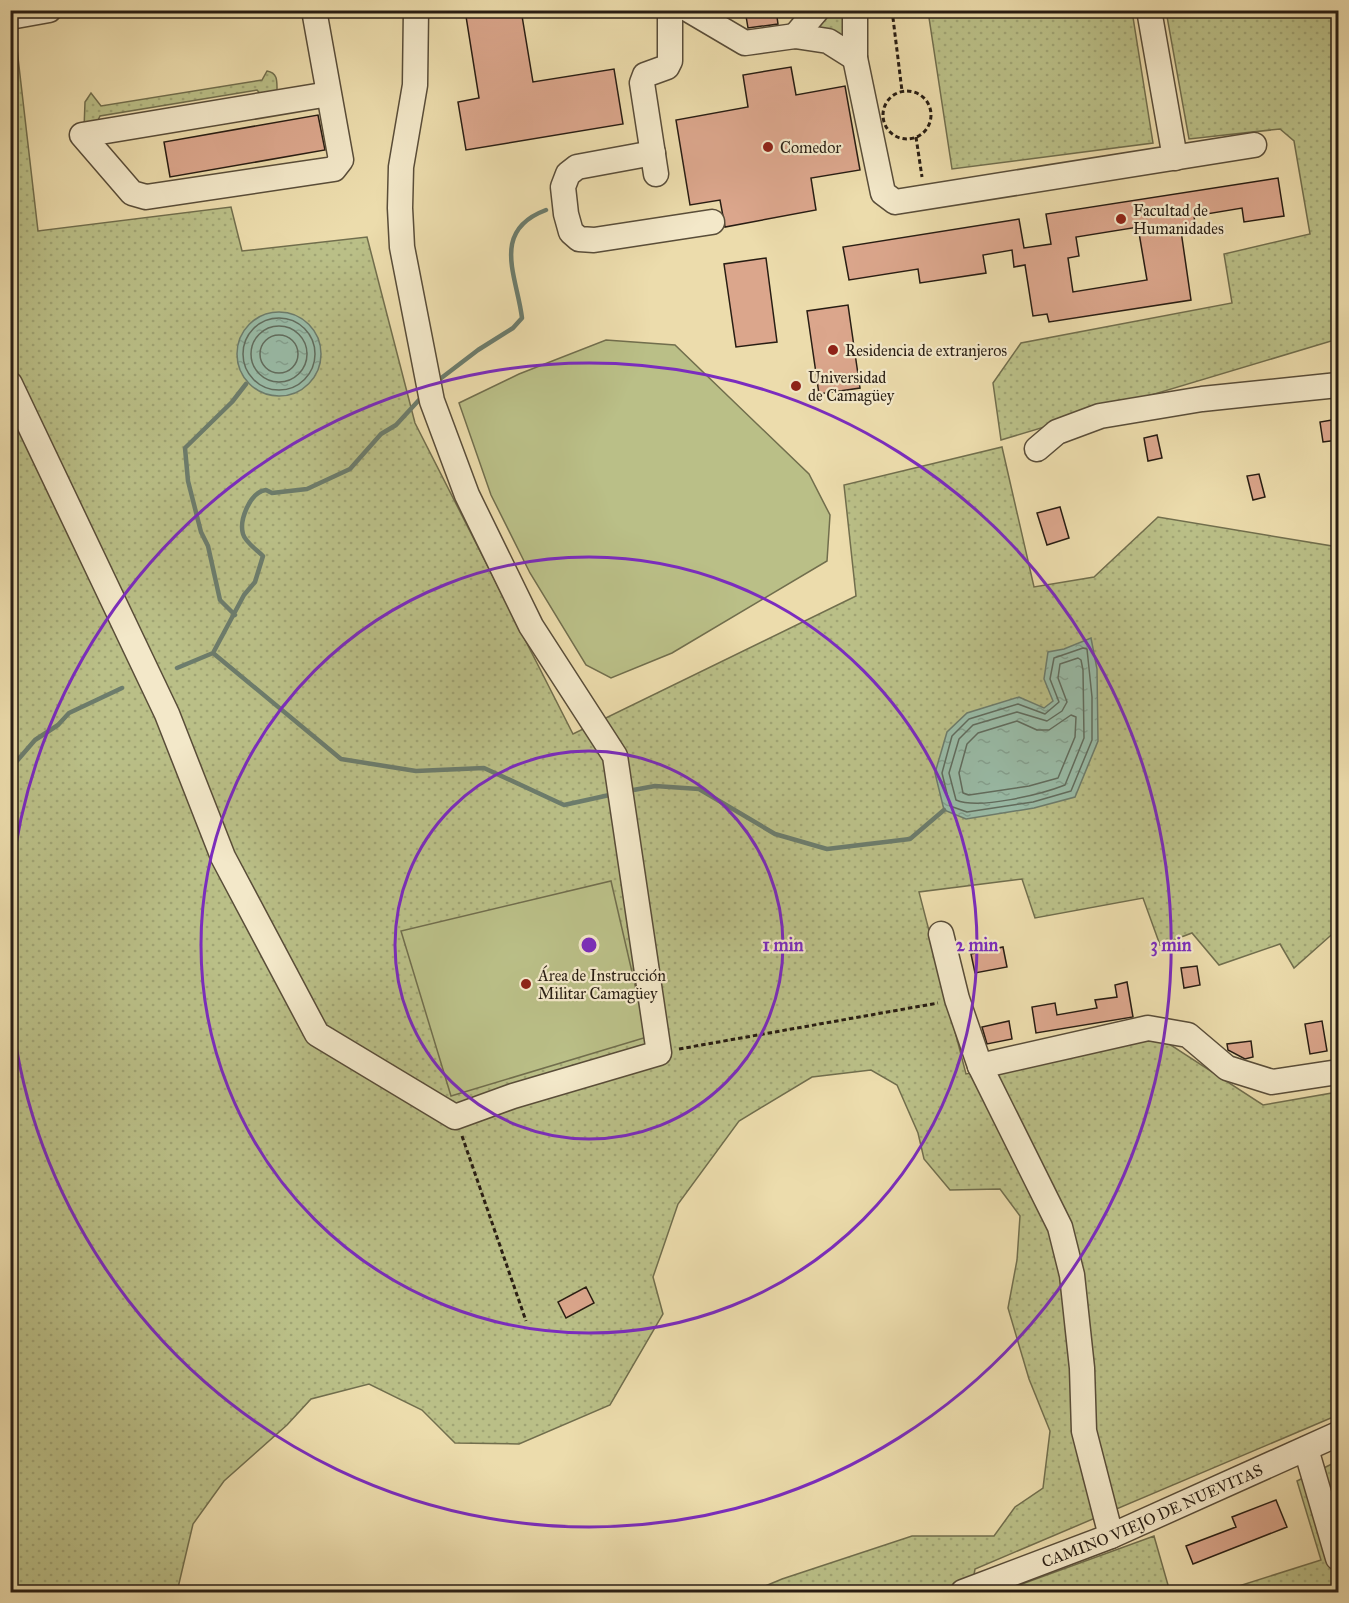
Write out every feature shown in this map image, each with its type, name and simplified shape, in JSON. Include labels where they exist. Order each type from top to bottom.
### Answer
[{"type":"street","points":[[10,17],[49,10]]},
{"type":"street","points":[[314,10],[341,160],[334,169],[146,197],[132,193],[82,135],[329,94]]},
{"type":"street","points":[[10,384],[167,714],[223,857],[317,1034],[455,1118],[513,1096],[659,1053],[615,756],[531,626],[467,495],[432,401],[402,247],[400,208],[401,167],[415,85],[416,10]]},
{"type":"street","points":[[670,10],[670,61],[667,67],[645,75],[642,83],[655,164],[578,167],[568,174],[563,187],[571,232],[579,239],[594,240],[712,222]]},
{"type":"street","points":[[689,10],[746,43],[795,36],[828,41],[855,58]]},
{"type":"street","points":[[795,36],[817,10]]},
{"type":"street","points":[[855,10],[855,58],[884,193],[895,202],[1254,146]]},
{"type":"street","points":[[1149,10],[1175,158]]},
{"type":"street","points":[[1037,449],[1056,432],[1100,416],[1202,399],[1338,385]]},
{"type":"street","points":[[941,934],[957,999],[980,1066],[1060,1227],[1072,1275],[1082,1368],[1084,1431],[1111,1536]]},
{"type":"street","points":[[980,1066],[1148,1028],[1188,1035],[1227,1068],[1272,1082],[1338,1072]]},
{"type":"street","name":"CAMINO VIEJO DE NUEVITAS","points":[[963,1593],[1111,1536],[1338,1434]]},
{"type":"street","points":[[1306,1449],[1338,1558]]},
{"type":"path","points":[[892,10],[902,91]]},
{"type":"path","points":[[902,91],[918,93],[929,104],[931,120],[928,127],[916,137],[909,139],[894,136],[884,126],[882,119],[884,104],[895,93],[902,91]]},
{"type":"path","points":[[916,137],[926,197]]},
{"type":"path","points":[[659,1053],[957,999]]},
{"type":"path","points":[[455,1118],[526,1321]]},
{"type":"green space","points":[[828,11],[844,11],[846,39],[815,31]]},
{"type":"green space","points":[[928,11],[1132,11],[1153,143],[952,169]]},
{"type":"green space","points":[[1166,11],[1338,11],[1338,339],[1001,440],[993,383],[1021,343],[1232,303],[1224,254],[1310,234],[1294,141],[1280,129],[1189,139]]},
{"type":"green space","points":[[17,49],[38,231],[231,207],[242,251],[367,237],[415,423],[573,734],[856,596],[844,485],[1002,447],[1034,587],[1094,577],[1158,517],[1338,547],[1338,929],[1294,968],[1280,944],[1219,965],[1192,933],[1160,945],[1143,898],[1035,918],[1022,879],[919,892],[966,1074],[1160,1038],[1263,1105],[1338,1092],[1338,1415],[975,1569],[971,1592],[751,1592],[782,1579],[912,1536],[994,1536],[1015,1507],[1043,1488],[1050,1431],[1029,1379],[1008,1308],[1017,1260],[1020,1216],[1000,1189],[950,1190],[924,1159],[918,1133],[897,1085],[871,1070],[812,1077],[739,1121],[678,1204],[653,1277],[663,1314],[610,1405],[519,1444],[455,1443],[422,1410],[369,1384],[311,1399],[287,1425],[224,1481],[193,1524],[177,1592],[11,1592],[11,50]]},
{"type":"green space","points":[[267,71],[275,76],[277,91],[263,97],[257,90],[100,116],[94,129],[84,129],[85,102],[91,93],[101,106],[262,80]]},
{"type":"green space","points":[[606,340],[675,345],[809,474],[830,515],[827,561],[672,653],[611,678],[586,665],[530,573],[491,495],[459,403],[519,374]]},
{"type":"green space","name":"Área de Instrucción Militar Camagüey","points":[[611,881],[647,1037],[451,1096],[401,931]]},
{"type":"green space","points":[[1338,1461],[1338,1592],[1220,1592],[1321,1560],[1297,1481]]},
{"type":"green space","points":[[1154,1536],[1170,1592],[1000,1592]]},
{"type":"water","points":[[279,312],[295,315],[309,324],[318,338],[321,354],[318,370],[309,384],[295,393],[279,396],[263,393],[249,384],[240,370],[237,354],[240,338],[249,324],[263,315]]},
{"type":"water","points":[[1091,638],[1097,669],[1098,741],[1075,797],[1034,808],[966,819],[944,810],[935,773],[947,732],[967,713],[1019,697],[1044,708],[1053,701],[1044,679],[1048,652],[1064,649]]},
{"type":"building","points":[[465,10],[521,10],[533,82],[614,69],[623,124],[466,150],[458,102],[479,98]]},
{"type":"building","points":[[745,10],[776,10],[778,24],[748,28]]},
{"type":"building","name":"Comedor","points":[[791,67],[796,95],[845,86],[860,170],[811,178],[816,210],[725,227],[720,200],[690,205],[676,120],[748,107],[743,75]]},
{"type":"building","points":[[318,115],[325,150],[170,177],[164,142]]},
{"type":"building","points":[[1278,178],[1284,216],[1244,222],[1242,208],[1194,216],[1196,229],[1181,231],[1191,300],[1049,322],[1047,314],[1033,316],[1025,265],[1014,267],[1012,250],[983,255],[986,273],[920,283],[918,269],[849,280],[843,247],[1019,219],[1024,248],[1051,244],[1046,214]],"holes":[[[1138,227],[1147,280],[1073,292],[1068,258],[1079,256],[1076,237]]]},
{"type":"building","points":[[766,258],[777,342],[736,347],[724,264]]},
{"type":"building","name":"Residencia de extranjeros","points":[[848,305],[860,388],[819,394],[807,311]]},
{"type":"building","points":[[1338,419],[1338,440],[1323,442],[1320,422]]},
{"type":"building","points":[[1157,435],[1162,458],[1148,461],[1144,438]]},
{"type":"building","points":[[1259,474],[1265,497],[1253,500],[1247,476]]},
{"type":"building","points":[[1060,507],[1069,538],[1047,545],[1037,513]]},
{"type":"building","points":[[1003,947],[1007,967],[975,973],[971,954]]},
{"type":"building","points":[[1197,966],[1200,985],[1184,988],[1181,968]]},
{"type":"building","points":[[1127,982],[1133,1017],[1036,1033],[1032,1007],[1055,1003],[1057,1015],[1097,1008],[1095,1000],[1117,997],[1115,985]]},
{"type":"building","points":[[1009,1021],[1012,1039],[987,1044],[982,1027]]},
{"type":"building","points":[[1322,1021],[1327,1051],[1310,1054],[1305,1024]]},
{"type":"building","points":[[1251,1041],[1253,1057],[1245,1059],[1228,1050],[1227,1044]]},
{"type":"building","points":[[586,1287],[594,1303],[566,1318],[558,1302]]},
{"type":"building","points":[[1276,1500],[1287,1527],[1193,1564],[1186,1546],[1236,1527],[1232,1517]]},
{"type":"waterway","points":[[440,379],[478,350],[513,328],[522,318],[511,256],[512,242],[518,230],[529,219],[546,210]]},
{"type":"waterway","points":[[235,615],[220,600],[208,546],[201,532],[188,481],[185,448],[232,402],[246,384]]},
{"type":"waterway","points":[[177,668],[213,653],[244,595],[255,582],[263,556],[246,540],[242,528],[244,514],[255,496],[266,490],[272,493],[307,489],[350,469],[381,434],[396,425],[419,400]]},
{"type":"waterway","points":[[213,653],[341,759],[416,771],[484,768],[564,805],[614,794]]},
{"type":"waterway","points":[[10,769],[35,740],[58,725],[69,713],[122,688]]},
{"type":"waterway","points":[[628,791],[655,786],[699,789],[775,834],[827,849],[910,839],[944,810]]},
{"type":"place","name":"Comedor","points":[[768,147]]},
{"type":"place","name":"Facultad de Humanidades","points":[[1121,219]]},
{"type":"place","name":"Residencia de extranjeros","points":[[833,350]]},
{"type":"place","name":"Universidad de Camagüey","points":[[796,386]]},
{"type":"place","name":"Área de Instrucción Militar Camagüey","points":[[526,984]]}]
